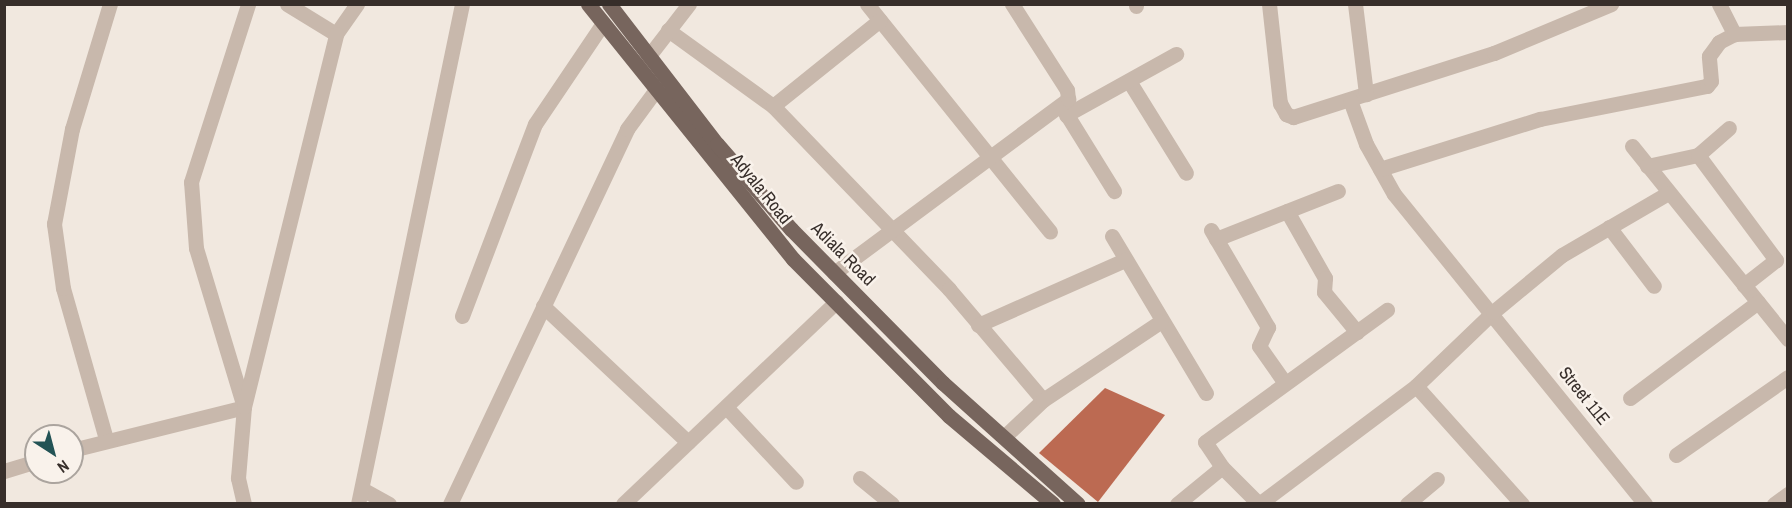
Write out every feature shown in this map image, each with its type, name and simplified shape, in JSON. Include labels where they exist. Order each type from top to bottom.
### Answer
[{"type":"main road","name":"Adyala Road","points":[[588,4],[793,259],[949,416],[1044,501]]},
{"type":"main road","name":"Adiala Road","points":[[609,4],[717,144],[834,273],[943,383],[1078,504]]},
{"type":"street","points":[[106,439],[63,288],[54,224],[72,129],[110,4]]},
{"type":"street","points":[[244,407],[196,248],[191,182],[248,4]]},
{"type":"street","points":[[287,4],[336,34]]},
{"type":"street","points":[[244,504],[238,478],[244,407],[336,34],[357,4]]},
{"type":"street","points":[[389,504],[360,496],[462,4]]},
{"type":"street","points":[[648,57],[689,4]]},
{"type":"street","points":[[867,4],[993,156],[1050,232]]},
{"type":"street","points":[[1012,4],[1067,90],[1068,99],[1064,111]]},
{"type":"street","points":[[1269,4],[1280,103],[1286,114],[1293,117],[1494,53],[1611,4]]},
{"type":"street","points":[[1355,4],[1366,94]]},
{"type":"street","points":[[1719,4],[1734,34]]},
{"type":"street","points":[[773,106],[880,20]]},
{"type":"street","points":[[462,316],[535,124],[603,23]]},
{"type":"street","points":[[668,30],[773,106],[892,231],[1043,400]]},
{"type":"street","points":[[1380,169],[1540,119],[1707,86],[1712,81],[1709,56],[1713,48],[1734,34],[1788,32]]},
{"type":"street","points":[[834,273],[993,156],[1064,111],[1129,81],[1176,54]]},
{"type":"street","points":[[1129,81],[1186,173]]},
{"type":"street","points":[[450,504],[627,129],[656,91]]},
{"type":"street","name":"Street 11E","points":[[1350,100],[1366,144],[1395,194],[1493,312],[1644,504]]},
{"type":"street","points":[[1064,111],[1114,191]]},
{"type":"street","points":[[1647,166],[1698,156],[1729,128]]},
{"type":"street","points":[[1632,146],[1788,339]]},
{"type":"street","points":[[1698,156],[1746,214],[1776,260],[1744,285]]},
{"type":"street","points":[[1285,383],[1259,346],[1268,327],[1213,235],[1287,211],[1338,191]]},
{"type":"street","points":[[1387,310],[1205,442],[1222,467],[1259,504],[1416,386],[1493,312],[1562,255],[1668,193]]},
{"type":"street","points":[[1287,211],[1325,278],[1324,292],[1357,332]]},
{"type":"street","points":[[1609,227],[1654,286]]},
{"type":"street","points":[[1112,236],[1160,322],[1206,393]]},
{"type":"street","points":[[978,325],[1125,260]]},
{"type":"street","points":[[623,504],[727,408],[836,302]]},
{"type":"street","points":[[1630,398],[1758,302]]},
{"type":"street","points":[[543,306],[688,442]]},
{"type":"street","points":[[1004,437],[1043,400],[1160,322]]},
{"type":"street","points":[[1676,455],[1788,377]]},
{"type":"street","points":[[1416,386],[1522,504]]},
{"type":"street","points":[[84,446],[244,407]]},
{"type":"street","points":[[727,408],[796,482]]},
{"type":"street","points":[[4,471],[24,465]]},
{"type":"street","points":[[1177,504],[1222,467]]},
{"type":"street","points":[[860,478],[892,504]]},
{"type":"street","points":[[1407,504],[1437,479]]},
{"type":"street","points":[[1190,493],[1203,504]]},
{"type":"street","points":[[1774,504],[1788,494]]},
{"type":"building","points":[[1105,388],[1165,415],[1098,502],[1039,453]]}]
